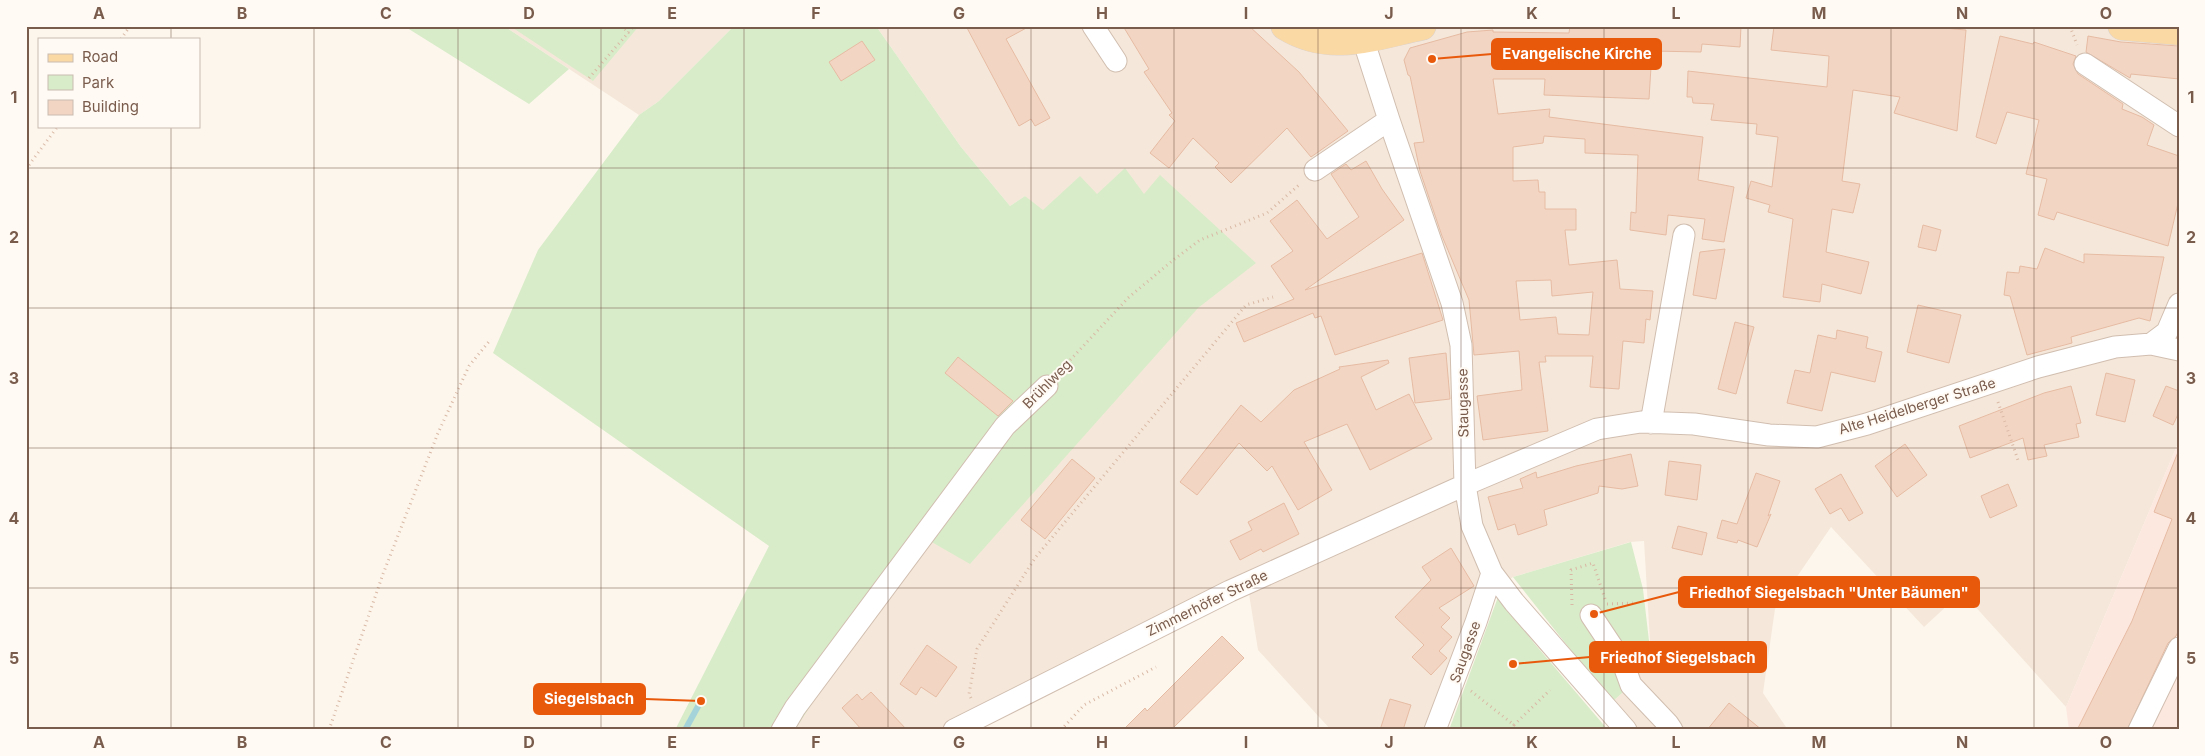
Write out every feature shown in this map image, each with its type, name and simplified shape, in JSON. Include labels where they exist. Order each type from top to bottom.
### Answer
[{"type":"main road","points":[[1284,26],[1299,35],[1330,43],[1363,39],[1422,26]]},
{"type":"main road","points":[[2122,26],[2179,31]]},
{"type":"street","points":[[1093,26],[1116,61]]},
{"type":"street","name":"Staugasse","points":[[1363,39],[1388,120],[1452,303],[1461,345],[1465,485],[1472,526],[1492,573],[1514,602],[1626,730]]},
{"type":"street","points":[[2085,64],[2179,126]]},
{"type":"street","points":[[1315,170],[1388,120]]},
{"type":"street","points":[[1652,423],[1684,235]]},
{"type":"street","points":[[2151,344],[2167,332],[2179,304]]},
{"type":"street","name":"Alte Heidelberger Straße","points":[[1465,485],[1597,429],[1641,422],[1694,424],[1769,436],[1817,437],[1867,424],[1992,383],[2115,347],[2151,344],[2179,350]]},
{"type":"street","name":"Brühlweg","points":[[782,730],[795,708],[1005,426],[1047,386]]},
{"type":"street","name":"Zimmerhöfer Straße","points":[[954,730],[1230,590],[1465,485]]},
{"type":"street","name":"Saugasse","points":[[1435,730],[1492,573]]},
{"type":"street","points":[[1599,610],[1631,685],[1672,730]]},
{"type":"street","points":[[2139,730],[2179,648]]},
{"type":"path","points":[[122,38],[130,26]]},
{"type":"path","points":[[621,26],[629,32]]},
{"type":"path","points":[[589,78],[634,26]]},
{"type":"path","points":[[27,167],[56,128]]},
{"type":"path","name":"Brühlweg","points":[[1047,386],[1128,298],[1172,261],[1200,240],[1267,212],[1315,170]]},
{"type":"path","points":[[979,717],[969,694],[977,649],[1035,558],[1246,304],[1273,296]]},
{"type":"path","points":[[329,730],[383,574],[438,433],[469,366],[491,339]]},
{"type":"path","points":[[1992,383],[2019,463]]},
{"type":"path","points":[[1599,610],[1636,603]]},
{"type":"path","points":[[1061,730],[1084,705],[1156,667]]},
{"type":"path","points":[[1454,681],[1465,686],[1514,725]]},
{"type":"path","points":[[1510,730],[1550,690]]},
{"type":"shaded area","points":[[504,26],[734,26],[659,101],[639,115]]},
{"type":"shaded area","points":[[876,26],[2179,26],[2179,441],[2066,707],[1962,592],[1924,627],[1831,527],[1775,609],[1763,693],[1788,730],[1634,730],[1612,702],[1631,685],[1651,658],[1644,541],[1630,542],[1513,577],[1476,604],[1424,730],[1331,730],[1258,650],[1249,594],[1242,577],[941,730],[795,730],[870,613],[1056,228],[1025,196],[1010,206],[961,147]]},
{"type":"shaded area","points":[[2179,441],[2179,730],[2069,730],[2066,707]]},
{"type":"green space","points":[[404,26],[504,26],[569,69],[529,104]]},
{"type":"green space","points":[[510,26],[639,26],[593,81]]},
{"type":"green space","points":[[734,26],[876,26],[961,147],[1010,206],[1025,196],[1043,210],[1080,176],[1097,194],[1125,168],[1144,194],[1160,175],[1256,263],[1198,308],[970,564],[916,533],[870,613],[795,730],[675,730],[769,546],[493,353],[538,250],[639,115],[659,101]]},
{"type":"green space","points":[[1631,542],[1643,589],[1651,658],[1631,685],[1612,702],[1513,577]]},
{"type":"green space","points":[[1498,597],[1534,643],[1608,730],[1449,730]]},
{"type":"building","points":[[966,26],[1030,26],[1006,39],[1050,118],[1035,126],[1031,119],[1019,126]]},
{"type":"building","points":[[1123,26],[1249,26],[1299,72],[1348,131],[1311,157],[1287,128],[1231,183],[1215,167],[1219,163],[1193,138],[1169,168],[1150,153],[1175,121],[1169,115],[1172,113],[1144,72],[1149,69]]},
{"type":"building","points":[[1570,26],[1741,26],[1740,47],[1702,44],[1701,52],[1652,51],[1649,99],[1544,95],[1545,79],[1493,79],[1498,114],[1550,109],[1549,117],[1703,137],[1698,180],[1734,187],[1724,242],[1702,239],[1705,219],[1668,215],[1666,235],[1630,230],[1631,212],[1636,213],[1638,155],[1585,153],[1585,139],[1544,136],[1543,143],[1513,147],[1513,181],[1538,180],[1539,192],[1545,192],[1545,209],[1576,209],[1576,230],[1565,230],[1569,265],[1617,260],[1620,289],[1653,291],[1650,320],[1646,319],[1644,343],[1623,341],[1619,389],[1590,387],[1593,356],[1545,356],[1546,362],[1539,362],[1548,431],[1483,440],[1477,396],[1522,390],[1519,351],[1474,355],[1469,300],[1442,236],[1420,171],[1414,143],[1424,142],[1410,76],[1408,75],[1404,60],[1410,48],[1467,32],[1493,30],[1493,32],[1569,33]],"holes":[[[1551,280],[1552,296],[1593,292],[1589,335],[1558,334],[1556,317],[1520,320],[1516,281]]]},
{"type":"building","points":[[1774,26],[1921,26],[1966,30],[1957,131],[1894,113],[1900,97],[1853,90],[1842,181],[1860,184],[1853,213],[1832,209],[1826,252],[1869,262],[1861,294],[1822,284],[1820,302],[1783,297],[1793,219],[1768,212],[1770,205],[1746,198],[1751,181],[1772,187],[1778,137],[1756,134],[1757,124],[1711,120],[1714,104],[1693,103],[1692,97],[1687,97],[1688,71],[1827,87],[1829,56],[1771,50]]},
{"type":"building","points":[[2000,36],[2033,44],[2034,42],[2076,56],[2073,64],[2078,74],[2123,104],[2122,109],[2142,117],[2154,125],[2147,145],[2179,156],[2179,199],[2168,246],[2057,212],[2054,220],[2038,215],[2047,179],[2026,174],[2039,120],[2007,112],[1996,144],[1976,137]]},
{"type":"building","points":[[2088,36],[2121,42],[2179,46],[2179,79],[2131,74],[2130,78],[2086,52]]},
{"type":"building","points":[[862,41],[875,60],[841,81],[829,62]]},
{"type":"building","points":[[1366,161],[1382,189],[1404,220],[1305,290],[1422,253],[1443,320],[1335,355],[1321,316],[1315,318],[1313,313],[1244,342],[1236,323],[1294,299],[1271,266],[1293,251],[1270,221],[1297,200],[1327,239],[1359,217],[1331,174],[1346,164],[1351,170]]},
{"type":"building","points":[[1923,225],[1941,230],[1936,251],[1918,247]]},
{"type":"building","points":[[2045,248],[2084,263],[2084,254],[2164,257],[2150,321],[2139,318],[2071,337],[2072,343],[2027,355],[2010,296],[2004,295],[2007,272],[2019,273],[2020,266],[2037,269]]},
{"type":"building","points":[[1725,249],[1716,299],[1693,295],[1700,252]]},
{"type":"building","points":[[1918,305],[1961,315],[1949,363],[1907,352]]},
{"type":"building","points":[[1735,322],[1754,327],[1736,394],[1718,389]]},
{"type":"building","points":[[1837,330],[1868,337],[1866,348],[1882,352],[1875,382],[1831,372],[1822,411],[1787,403],[1795,370],[1810,373],[1818,335],[1836,339]]},
{"type":"building","points":[[1446,353],[1450,399],[1415,403],[1409,358]]},
{"type":"building","points":[[958,357],[1013,401],[998,416],[945,373]]},
{"type":"building","points":[[1388,360],[1389,363],[1361,377],[1376,410],[1409,394],[1432,439],[1370,470],[1347,424],[1304,442],[1332,490],[1298,510],[1272,466],[1267,471],[1239,443],[1197,495],[1180,482],[1241,405],[1261,422],[1294,390],[1340,369],[1339,367]]},
{"type":"building","points":[[2106,373],[2135,380],[2125,422],[2096,415]]},
{"type":"building","points":[[2071,386],[2081,423],[2076,424],[2079,437],[2044,445],[2047,456],[2028,460],[2023,438],[1970,458],[1959,426],[2044,393]]},
{"type":"building","points":[[2166,386],[2179,391],[2179,412],[2173,425],[2153,416]]},
{"type":"building","points":[[1905,444],[1927,475],[1897,497],[1875,466]]},
{"type":"building","points":[[2178,452],[2179,630],[2176,636],[2168,643],[2127,730],[2077,730],[2132,621],[2172,519],[2154,512]]},
{"type":"building","points":[[1631,454],[1638,486],[1622,489],[1599,486],[1598,493],[1544,510],[1547,525],[1518,535],[1515,524],[1498,530],[1488,497],[1523,488],[1520,479],[1536,472],[1537,478],[1576,466]]},
{"type":"building","points":[[1072,459],[1095,478],[1045,539],[1021,520]]},
{"type":"building","points":[[1669,461],[1701,465],[1697,500],[1665,495]]},
{"type":"building","points":[[1756,473],[1780,481],[1768,516],[1771,514],[1757,547],[1738,540],[1737,543],[1717,538],[1722,520],[1737,524]]},
{"type":"building","points":[[1841,474],[1863,513],[1849,521],[1841,508],[1830,514],[1815,489]]},
{"type":"building","points":[[2008,484],[2017,506],[1990,518],[1981,496]]},
{"type":"building","points":[[1284,503],[1299,534],[1263,552],[1261,549],[1240,560],[1230,541],[1252,530],[1248,522]]},
{"type":"building","points":[[1678,526],[1707,533],[1702,555],[1672,548]]},
{"type":"building","points":[[1451,548],[1474,586],[1439,608],[1450,618],[1441,627],[1452,637],[1439,651],[1447,658],[1431,675],[1412,657],[1424,645],[1395,617],[1431,580],[1422,567]]},
{"type":"building","points":[[1222,636],[1244,658],[1171,730],[1123,730],[1145,708],[1147,711]]},
{"type":"building","points":[[927,645],[957,667],[936,697],[921,687],[916,695],[900,684]]},
{"type":"building","points":[[871,692],[907,730],[862,730],[842,708],[857,694],[862,700]]},
{"type":"building","points":[[1390,699],[1411,705],[1403,730],[1380,730]]},
{"type":"building","points":[[1729,703],[1762,730],[1707,730]]},
{"type":"waterway","points":[[685,730],[701,701]]},
{"type":"place","name":"Evangelische Kirche","points":[[1432,59]]},
{"type":"place","name":"Friedhof Siegelsbach \"Unter Bäumen\"","points":[[1594,614]]},
{"type":"place","name":"Friedhof Siegelsbach","points":[[1513,664]]},
{"type":"place","name":"Siegelsbach","points":[[701,701]]}]
